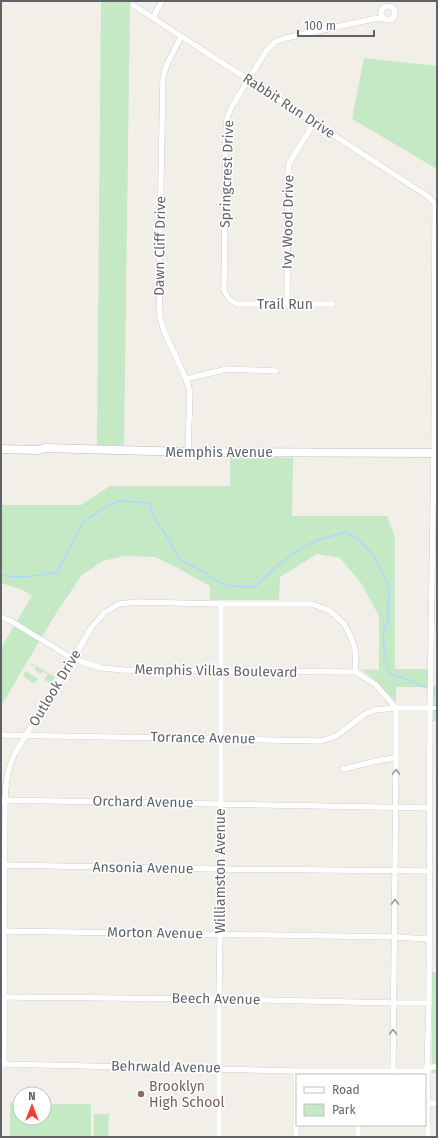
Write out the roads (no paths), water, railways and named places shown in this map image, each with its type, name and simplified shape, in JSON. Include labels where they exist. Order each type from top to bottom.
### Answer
[{"type":"main road","name":"Memphis Avenue","points":[[1,449],[39,450],[45,448],[188,452],[435,452]]},
{"type":"street","points":[[153,18],[162,1]]},
{"type":"street","name":"Rabbit Run Drive","points":[[133,5],[429,197],[435,204],[436,237]]},
{"type":"street","name":"Springcrest Drive","points":[[238,304],[229,299],[224,290],[226,128],[227,118],[232,106],[267,50],[275,42],[382,18]]},
{"type":"street","name":"Dawn Cliff Drive","points":[[181,37],[167,64],[163,77],[159,287],[160,316],[164,331],[186,378],[190,391],[188,452]]},
{"type":"street","name":"Ivy Wood Drive","points":[[287,304],[289,162],[314,123]]},
{"type":"street","points":[[428,1137],[427,1069],[429,1003],[430,679],[435,452],[436,237]]},
{"type":"street","name":"Trail Run","points":[[238,304],[333,304]]},
{"type":"street","points":[[186,378],[227,369],[276,371]]},
{"type":"street","name":"Outlook Drive","points":[[3,1064],[3,800],[9,766],[91,628],[104,613],[119,604],[136,602],[312,604],[330,611],[344,624],[351,636],[355,649],[356,672]]},
{"type":"street","name":"Williamston Avenue","points":[[219,1137],[221,604]]},
{"type":"street","name":"Memphis Villas Boulevard","points":[[1,617],[11,621],[73,659],[102,668],[124,670],[221,672],[356,672]]},
{"type":"street","points":[[356,672],[376,685],[396,708],[393,1071]]},
{"type":"street","points":[[396,708],[437,708]]},
{"type":"street","name":"Torrance Avenue","points":[[1,734],[26,736],[321,740],[336,736],[365,714],[375,710],[396,708]]},
{"type":"street","points":[[343,769],[396,758]]},
{"type":"street","name":"Orchard Avenue","points":[[3,800],[430,808]]},
{"type":"street","name":"Ansonia Avenue","points":[[3,865],[430,871]]},
{"type":"street","name":"Morton Avenue","points":[[3,931],[395,937],[429,939]]},
{"type":"street","name":"Beech Avenue","points":[[4,997],[429,1003]]},
{"type":"street","name":"Behrwald Avenue","points":[[3,1064],[219,1068],[359,1073],[427,1069],[437,1067]]},
{"type":"street","points":[[296,1070],[296,1137]]},
{"type":"street","points":[[428,1103],[437,1103]]},
{"type":"street","points":[[358,1126],[358,1137]]},
{"type":"waterway","points":[[1,575],[15,577],[43,575],[57,572],[83,522],[110,504],[120,501],[149,503],[155,519],[169,540],[179,559],[227,586],[255,587],[277,566],[300,549],[318,540],[346,532],[358,539],[373,555],[385,577],[389,589],[388,620],[383,636],[386,663],[389,673],[415,682],[418,685],[437,690]]},
{"type":"place","name":"Brooklyn High School","points":[[141,1094]]}]
